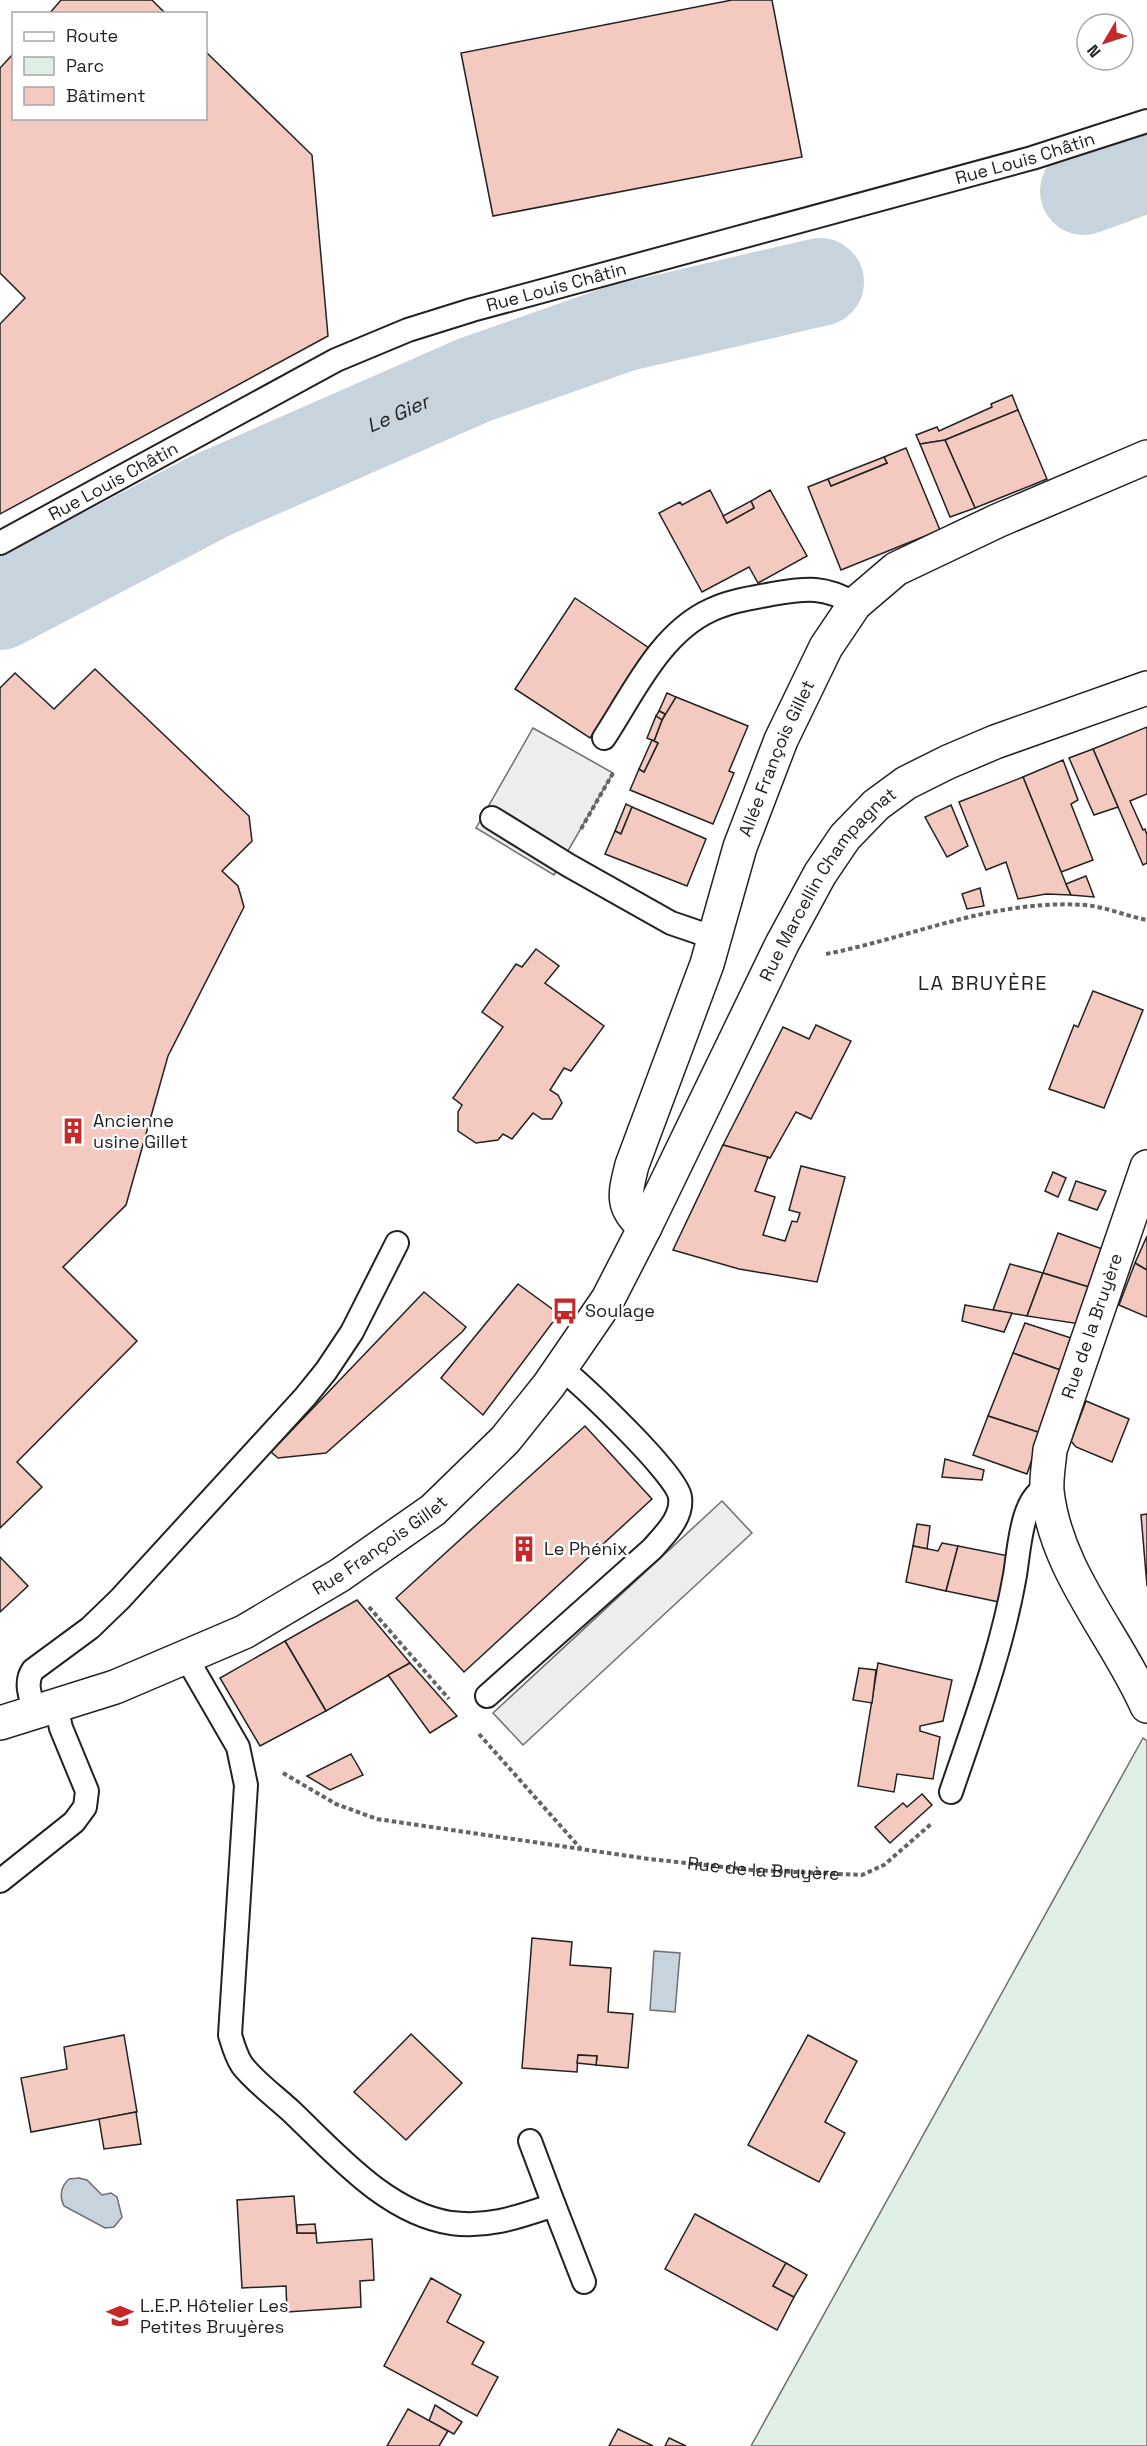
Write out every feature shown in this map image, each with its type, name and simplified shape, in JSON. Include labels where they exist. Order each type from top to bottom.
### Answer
[{"type":"main road","name":"Allée François Gillet","points":[[645,1227],[634,1218],[626,1204],[626,1189],[633,1165],[707,964],[740,847],[781,740],[826,647],[855,604],[896,569],[997,521],[1147,458]]},
{"type":"main road","name":"Rue Marcellin Champagnat","points":[[645,1227],[782,944],[819,874],[845,837],[876,806],[906,783],[948,762],[994,742],[1147,688]]},
{"type":"main road","name":"Rue de la Bruyère","points":[[1147,1167],[1050,1450],[1047,1488],[1053,1525],[1068,1568],[1133,1675],[1147,1706]]},
{"type":"main road","name":"Rue François Gillet","points":[[0,1723],[115,1687],[244,1632],[340,1575],[433,1510],[505,1440],[561,1368],[608,1299],[645,1227]]},
{"type":"lane","name":"Rue Louis Châtin","points":[[0,543],[336,360],[408,330],[472,310],[1032,158],[1147,121]]},
{"type":"lane","points":[[604,738],[659,653],[689,623],[709,610],[730,602],[754,597],[789,591],[821,589],[836,593],[855,604]]},
{"type":"lane","points":[[492,818],[671,923],[715,938]]},
{"type":"lane","points":[[0,1881],[75,1822],[85,1807],[87,1791],[61,1728],[28,1687],[28,1677],[33,1670],[90,1628],[120,1599],[305,1397],[352,1332],[397,1243]]},
{"type":"lane","points":[[487,1696],[652,1549],[671,1528],[679,1511],[681,1496],[671,1480],[603,1405],[561,1368]]},
{"type":"lane","points":[[951,1792],[997,1655],[1008,1612],[1026,1511],[1034,1496],[1040,1490],[1047,1488]]},
{"type":"lane","points":[[186,1657],[238,1747],[246,1785],[230,2035],[242,2064],[354,2170],[391,2198],[422,2214],[449,2222],[479,2226],[504,2221],[554,2205]]},
{"type":"lane","points":[[530,2141],[584,2282]]},
{"type":"path","points":[[562,860],[616,766],[616,755],[604,738]]},
{"type":"path","points":[[782,944],[811,954],[826,954],[973,915],[1049,904],[1087,905],[1147,920]]},
{"type":"path","name":"Rue de la Bruyère","points":[[238,1747],[336,1804],[377,1819],[649,1860],[752,1870],[862,1875],[884,1864],[938,1819],[951,1792]]},
{"type":"green space","points":[[1143,1738],[1147,1741],[1147,2446],[751,2446]]},
{"type":"shaded area","points":[[533,728],[613,773],[554,875],[476,828]]},
{"type":"shaded area","points":[[722,1501],[752,1533],[523,1745],[493,1713]]},
{"type":"shaded area","points":[[654,1951],[680,1953],[675,2012],[650,2010]]},
{"type":"shaded area","points":[[69,2179],[87,2180],[102,2195],[111,2193],[117,2197],[122,2217],[114,2227],[105,2228],[64,2206],[61,2195],[64,2185]]},
{"type":"building","points":[[61,0],[152,0],[164,12],[51,12]]},
{"type":"building","points":[[732,0],[772,0],[802,157],[493,216],[461,53]]},
{"type":"building","points":[[207,53],[312,155],[328,336],[0,514],[0,324],[25,298],[0,273],[0,68],[12,55],[12,120],[207,120]]},
{"type":"building","points":[[1012,395],[1018,410],[945,440],[920,444],[916,435],[937,427],[939,431],[992,407],[991,404]]},
{"type":"building","points":[[1018,410],[1047,479],[975,508],[945,440]]},
{"type":"building","points":[[945,440],[975,508],[950,517],[920,444]]},
{"type":"building","points":[[906,448],[940,530],[841,570],[808,487],[828,479],[831,486],[887,463],[884,457]]},
{"type":"building","points":[[884,457],[887,463],[831,486],[828,479]]},
{"type":"building","points":[[710,490],[727,523],[754,508],[751,501],[770,490],[807,556],[758,583],[749,567],[702,592],[659,513],[680,502],[682,505]]},
{"type":"building","points":[[751,501],[754,508],[727,523],[723,516]]},
{"type":"building","points":[[575,598],[649,648],[590,738],[515,689]]},
{"type":"building","name":"Ancienne usine Gillet","points":[[95,669],[249,816],[252,841],[222,871],[238,886],[244,907],[168,1056],[126,1205],[63,1267],[137,1341],[17,1462],[42,1487],[0,1528],[0,688],[15,673],[54,709]]},
{"type":"building","points":[[667,693],[676,697],[664,721],[665,714],[659,711]]},
{"type":"building","points":[[676,697],[748,726],[729,771],[734,773],[713,824],[630,790],[639,769],[644,772],[658,743],[654,741],[662,720]]},
{"type":"building","points":[[659,711],[665,714],[662,720],[656,716]]},
{"type":"building","points":[[656,716],[662,720],[654,741],[647,738]]},
{"type":"building","points":[[1147,727],[1147,794],[1130,801],[1147,835],[1147,863],[1143,865],[1093,749]]},
{"type":"building","points":[[652,740],[658,743],[644,772],[639,769]]},
{"type":"building","points":[[1093,749],[1118,807],[1094,815],[1069,758]]},
{"type":"building","points":[[1063,760],[1078,800],[1071,804],[1093,860],[1061,872],[1023,777]]},
{"type":"building","points":[[1023,777],[1071,895],[1046,894],[1018,899],[1006,862],[986,870],[959,802]]},
{"type":"building","points":[[626,804],[632,807],[621,834],[615,831]]},
{"type":"building","points":[[951,805],[968,846],[947,857],[925,817]]},
{"type":"building","points":[[632,807],[706,839],[687,886],[605,854],[615,831],[621,834]]},
{"type":"building","points":[[1086,876],[1094,897],[1071,895],[1066,884]]},
{"type":"building","points":[[980,888],[984,906],[967,909],[962,894]]},
{"type":"building","points":[[536,949],[559,966],[545,983],[604,1026],[571,1071],[564,1068],[550,1090],[558,1095],[562,1103],[552,1119],[542,1119],[533,1113],[512,1139],[503,1134],[498,1140],[476,1143],[458,1131],[458,1112],[462,1105],[453,1098],[503,1027],[482,1012],[516,964],[522,967]]},
{"type":"building","points":[[1093,991],[1143,1010],[1104,1108],[1049,1089],[1074,1025],[1078,1027]]},
{"type":"building","points":[[816,1025],[851,1041],[811,1119],[796,1112],[770,1158],[723,1145],[783,1027],[809,1039]]},
{"type":"building","points":[[723,1145],[768,1157],[755,1191],[775,1197],[763,1235],[785,1241],[792,1221],[797,1222],[800,1213],[789,1210],[801,1166],[845,1177],[817,1282],[739,1269],[673,1250]]},
{"type":"building","points":[[1053,1172],[1066,1178],[1058,1197],[1045,1191]]},
{"type":"building","points":[[1076,1181],[1106,1191],[1097,1210],[1069,1200]]},
{"type":"building","points":[[1058,1233],[1105,1250],[1092,1288],[1043,1273]]},
{"type":"building","points":[[1147,1236],[1147,1270],[1135,1263]]},
{"type":"building","points":[[1135,1263],[1147,1270],[1147,1317],[1119,1305]]},
{"type":"building","points":[[1010,1264],[1043,1273],[1027,1316],[993,1310]]},
{"type":"building","points":[[1043,1273],[1092,1288],[1080,1324],[1027,1316]]},
{"type":"building","points":[[518,1284],[559,1314],[483,1415],[441,1378]]},
{"type":"building","points":[[424,1292],[466,1327],[462,1332],[326,1453],[278,1458],[271,1452]]},
{"type":"building","points":[[965,1305],[1012,1313],[1004,1332],[962,1321]]},
{"type":"building","points":[[1025,1323],[1074,1339],[1063,1371],[1013,1353]]},
{"type":"building","points":[[1013,1353],[1063,1371],[1041,1433],[988,1416]]},
{"type":"building","points":[[1086,1401],[1129,1419],[1112,1462],[1076,1447],[1071,1441]]},
{"type":"building","points":[[988,1416],[1041,1433],[1027,1474],[973,1455]]},
{"type":"building","name":"Le Phénix","points":[[585,1426],[652,1499],[464,1672],[396,1598]]},
{"type":"building","points":[[945,1459],[984,1470],[982,1480],[942,1477]]},
{"type":"building","points":[[1147,1514],[1147,1586],[1141,1515]]},
{"type":"building","points":[[917,1524],[930,1526],[927,1549],[913,1546]]},
{"type":"building","points":[[942,1543],[958,1546],[946,1591],[906,1582],[913,1546],[938,1551]]},
{"type":"building","points":[[958,1546],[1014,1557],[1004,1603],[946,1591]]},
{"type":"building","points":[[0,1557],[28,1586],[0,1612]]},
{"type":"building","points":[[357,1600],[410,1663],[326,1711],[285,1641]]},
{"type":"building","points":[[285,1641],[326,1711],[260,1746],[220,1678]]},
{"type":"building","points":[[410,1663],[457,1716],[430,1733],[388,1675]]},
{"type":"building","points":[[878,1663],[952,1680],[943,1721],[920,1726],[920,1731],[940,1737],[933,1779],[897,1774],[894,1792],[858,1786]]},
{"type":"building","points":[[859,1668],[876,1670],[872,1703],[853,1700]]},
{"type":"building","points":[[351,1754],[363,1775],[330,1790],[307,1776]]},
{"type":"building","points":[[922,1794],[932,1805],[890,1843],[875,1827],[903,1803],[907,1807]]},
{"type":"building","points":[[532,1938],[572,1942],[570,1965],[611,1968],[608,2012],[633,2014],[628,2068],[596,2065],[597,2056],[578,2055],[577,2072],[522,2068]]},
{"type":"building","points":[[411,2034],[462,2083],[406,2140],[354,2092]]},
{"type":"building","points":[[124,2035],[137,2112],[31,2132],[21,2078],[67,2069],[64,2047]]},
{"type":"building","points":[[808,2035],[857,2061],[825,2122],[845,2133],[819,2182],[748,2145]]},
{"type":"building","points":[[578,2055],[597,2056],[596,2065],[577,2063]]},
{"type":"building","points":[[136,2112],[141,2144],[104,2149],[99,2119]]},
{"type":"building","points":[[294,2196],[297,2233],[316,2233],[317,2243],[372,2239],[374,2280],[360,2281],[361,2307],[287,2312],[286,2286],[242,2288],[237,2200]]},
{"type":"building","points":[[695,2214],[786,2263],[773,2286],[794,2297],[777,2330],[665,2269]]},
{"type":"building","points":[[315,2224],[316,2233],[297,2233],[297,2225]]},
{"type":"building","points":[[786,2263],[807,2275],[794,2297],[773,2286]]},
{"type":"building","points":[[431,2278],[461,2295],[447,2322],[484,2342],[472,2364],[498,2377],[477,2416],[384,2366]]},
{"type":"building","points":[[435,2405],[462,2422],[454,2434],[429,2421]]},
{"type":"building","points":[[408,2409],[448,2431],[439,2446],[387,2446]]},
{"type":"building","points":[[618,2429],[653,2446],[609,2446]]},
{"type":"building","points":[[669,2438],[686,2446],[665,2446]]},
{"type":"waterway","name":"Le Gier","points":[[1084,191],[1147,168]]},
{"type":"waterway","name":"Le Gier","points":[[0,606],[212,495],[474,380],[622,328],[820,282]]},
{"type":"place","name":"Ancienne usine Gillet","points":[[73,1131]]},
{"type":"place","name":"Soulage","points":[[565,1311]]},
{"type":"place","name":"Le Phénix","points":[[524,1549]]},
{"type":"place","name":"L.E.P. Hôtelier Les Petites Bruyères","points":[[120,2316]]},
{"type":"district","name":"LA BRUYÈRE","points":[[983,983]]}]
